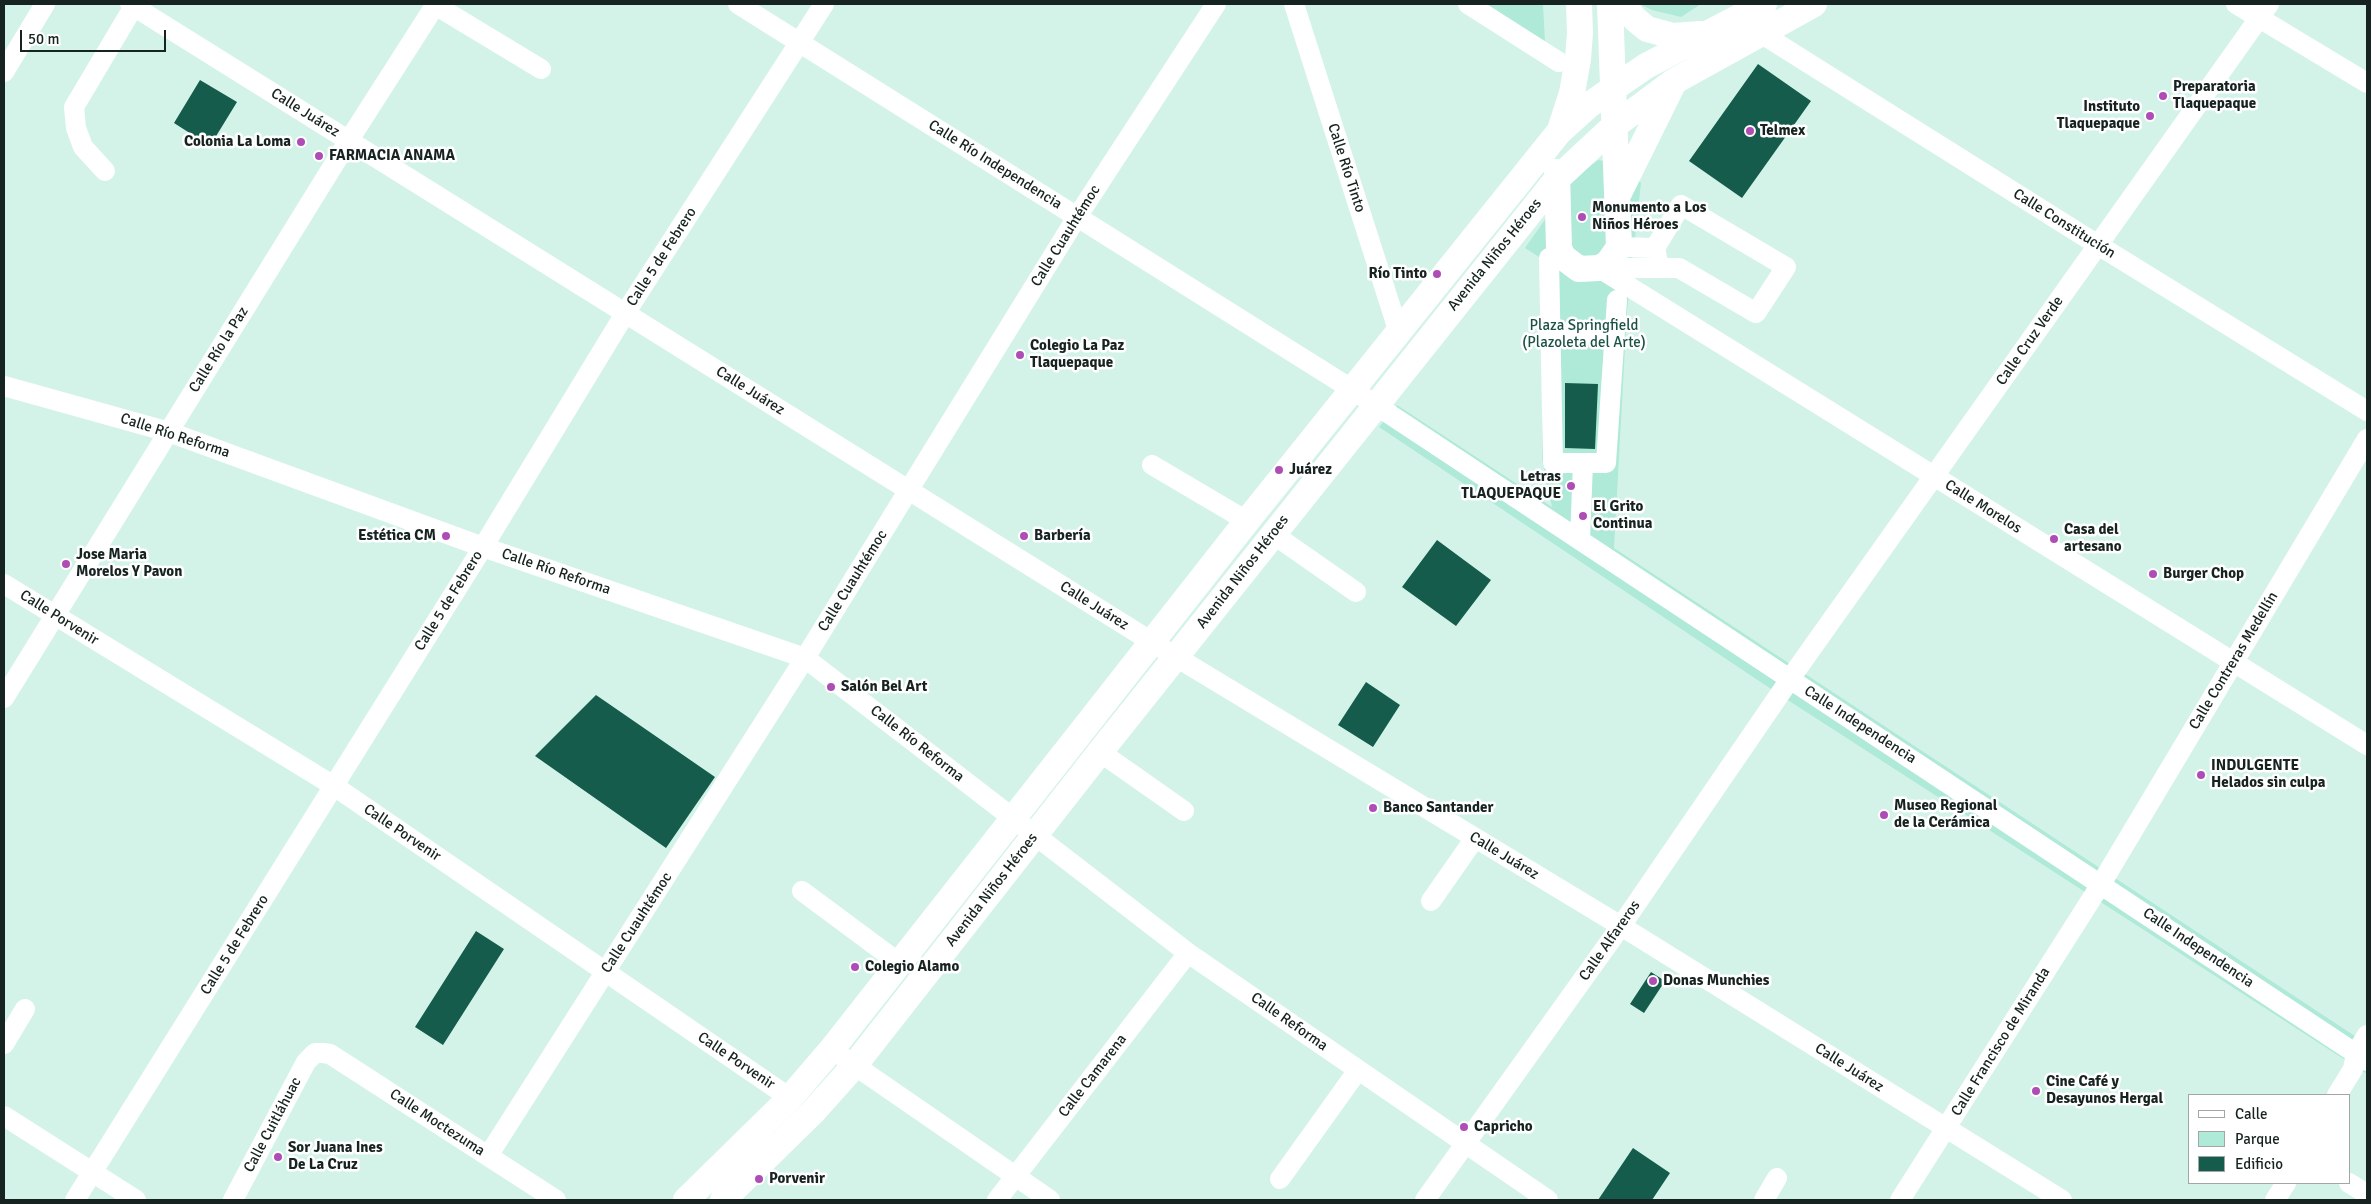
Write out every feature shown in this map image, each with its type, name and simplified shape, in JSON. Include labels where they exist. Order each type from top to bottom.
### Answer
[{"type":"main road","points":[[1579,4],[1580,33],[1578,59],[1572,93],[1559,132],[1556,180],[1558,248],[1563,257],[1575,266],[1590,270],[1608,263],[1619,247],[1610,4]]},
{"type":"main road","points":[[1623,4],[1635,19],[1647,29],[1661,34],[1687,36],[1710,33]]},
{"type":"main road","name":"Avenida Niños Héroes","points":[[686,1200],[790,1098],[832,1049],[1247,521],[1559,132],[1614,86],[1646,66],[1764,4]]},
{"type":"main road","name":"Avenida Niños Héroes","points":[[723,1200],[812,1113],[854,1066],[1100,752],[1556,180],[1614,126],[1673,82],[1814,4]]},
{"type":"main road","points":[[1617,198],[1673,82]]},
{"type":"street","points":[[4,72],[45,4]]},
{"type":"street","points":[[436,4],[542,69]]},
{"type":"street","name":"Calle Río la Paz","points":[[4,698],[349,140],[436,4]]},
{"type":"street","name":"Calle Río Independencia","points":[[738,4],[1353,390]]},
{"type":"street","name":"Calle 5 de Febrero","points":[[76,1200],[483,547],[626,312],[824,4]]},
{"type":"street","name":"Calle Cuauhtémoc","points":[[488,1156],[806,658],[1077,217],[1216,4]]},
{"type":"street","name":"Calle Río Tinto","points":[[1294,4],[1398,333]]},
{"type":"street","points":[[1468,4],[1559,62]]},
{"type":"street","points":[[2236,4],[2264,11],[2367,83]]},
{"type":"street","points":[[105,171],[83,147],[76,128],[74,107],[132,5]]},
{"type":"street","name":"Calle Juárez","points":[[132,5],[626,312],[909,492],[1176,657],[1621,926],[2062,1200]]},
{"type":"street","name":"Calle Cruz Verde","points":[[1790,679],[2264,11]]},
{"type":"street","name":"Calle Constitución","points":[[1762,34],[2367,411]]},
{"type":"street","points":[[1599,268],[1659,268],[1679,268],[1756,313],[1786,267],[1681,205],[1655,248],[1659,268]]},
{"type":"street","points":[[1619,247],[1655,248]]},
{"type":"street","points":[[1549,258],[1553,463],[1606,463],[1617,300]]},
{"type":"street","name":"Calle Morelos","points":[[1599,268],[2367,745]]},
{"type":"street","points":[[1550,332],[1614,334]]},
{"type":"street","name":"Calle Río Reforma","points":[[4,386],[169,432],[483,547],[806,658],[1035,835]]},
{"type":"street","name":"Calle Independencia","points":[[1353,390],[2362,1057]]},
{"type":"street","name":"Calle Contreras Medellín","points":[[2101,884],[2367,439]]},
{"type":"street","points":[[1580,540],[1583,463]]},
{"type":"street","points":[[1152,465],[1247,521]]},
{"type":"street","points":[[1273,534],[1356,592]]},
{"type":"street","name":"Calle Porvenir","points":[[4,584],[334,786],[790,1098]]},
{"type":"street","name":"Calle Alfareros","points":[[1425,1200],[1621,926],[1790,679]]},
{"type":"street","points":[[1100,752],[1184,811]]},
{"type":"street","name":"Calle Reforma","points":[[1035,835],[1188,953],[1548,1200]]},
{"type":"street","points":[[1431,901],[1475,838]]},
{"type":"street","name":"Calle Francisco de Miranda","points":[[1900,1200],[2101,884]]},
{"type":"street","points":[[802,891],[900,963]]},
{"type":"street","name":"Calle Camarena","points":[[997,1200],[1188,953]]},
{"type":"street","points":[[4,1044],[25,1009]]},
{"type":"street","points":[[2339,1094],[2353,1068],[2362,1057],[2367,1035]]},
{"type":"street","points":[[832,1049],[1050,1200]]},
{"type":"street","name":"Calle Moctezuma","points":[[315,1053],[330,1054],[556,1200]]},
{"type":"street","name":"Calle Cuitláhuac","points":[[234,1200],[306,1062],[315,1053]]},
{"type":"street","points":[[1280,1179],[1358,1070]]},
{"type":"street","points":[[4,1116],[136,1200]]},
{"type":"street","points":[[1764,1200],[1777,1178]]},
{"type":"street","points":[[2275,1200],[2285,1184]]},
{"type":"street","points":[[2351,1184],[2367,1194]]},
{"type":"green space","points":[[1485,4],[1543,4],[1545,42]]},
{"type":"green space","points":[[1640,4],[1701,4],[1681,17],[1652,10]]},
{"type":"green space","name":"Plaza Springfield (Plazoleta del Arte)","points":[[1598,160],[1623,164],[1641,183],[1627,311],[1614,548],[2367,1044],[2367,1074],[1780,695],[1379,427],[1397,405],[1552,507],[1542,459],[1542,259],[1525,248],[1575,177]]},
{"type":"building","name":"Telmex","points":[[1758,64],[1811,101],[1742,198],[1689,161]]},
{"type":"building","points":[[200,80],[237,102],[210,146],[174,123]]},
{"type":"building","points":[[1565,383],[1598,384],[1595,449],[1565,448]]},
{"type":"building","points":[[1437,540],[1491,580],[1456,626],[1402,587]]},
{"type":"building","points":[[1366,682],[1400,705],[1373,747],[1338,725]]},
{"type":"building","points":[[596,695],[715,777],[666,848],[535,756]]},
{"type":"building","points":[[476,931],[504,949],[443,1045],[415,1027]]},
{"type":"building","points":[[1651,972],[1665,981],[1644,1013],[1630,1004]]},
{"type":"building","points":[[1633,1148],[1670,1173],[1652,1200],[1598,1200]]},
{"type":"place","name":"Preparatoria Tlaquepaque","points":[[2163,96]]},
{"type":"place","name":"Instituto Tlaquepaque","points":[[2150,116]]},
{"type":"place","name":"Telmex","points":[[1750,131]]},
{"type":"place","name":"Colonia La Loma","points":[[301,142]]},
{"type":"place","name":"FARMACIA ANAMA","points":[[319,156]]},
{"type":"place","name":"Monumento a Los Niños Héroes","points":[[1582,217]]},
{"type":"place","name":"Río Tinto","points":[[1437,274]]},
{"type":"place","name":"Colegio La Paz Tlaquepaque","points":[[1020,355]]},
{"type":"place","name":"Juárez","points":[[1279,470]]},
{"type":"place","name":"Letras TLAQUEPAQUE","points":[[1571,486]]},
{"type":"place","name":"El Grito Continua","points":[[1583,516]]},
{"type":"place","name":"Estética CM","points":[[446,536]]},
{"type":"place","name":"Barbería","points":[[1024,536]]},
{"type":"place","name":"Casa del artesano","points":[[2054,539]]},
{"type":"place","name":"Jose Maria Morelos Y Pavon","points":[[66,564]]},
{"type":"place","name":"Burger Chop","points":[[2153,574]]},
{"type":"place","name":"Salón Bel Art","points":[[831,687]]},
{"type":"place","name":"INDULGENTE Helados sin culpa","points":[[2201,775]]},
{"type":"place","name":"Banco Santander","points":[[1373,808]]},
{"type":"place","name":"Museo Regional de la Cerámica","points":[[1884,815]]},
{"type":"place","name":"Colegio Alamo","points":[[855,967]]},
{"type":"place","name":"Donas Munchies","points":[[1653,981]]},
{"type":"place","name":"Cine Café y Desayunos Hergal","points":[[2036,1091]]},
{"type":"place","name":"Capricho","points":[[1464,1127]]},
{"type":"place","name":"Sor Juana Ines De La Cruz","points":[[278,1157]]},
{"type":"place","name":"Porvenir","points":[[759,1179]]}]
